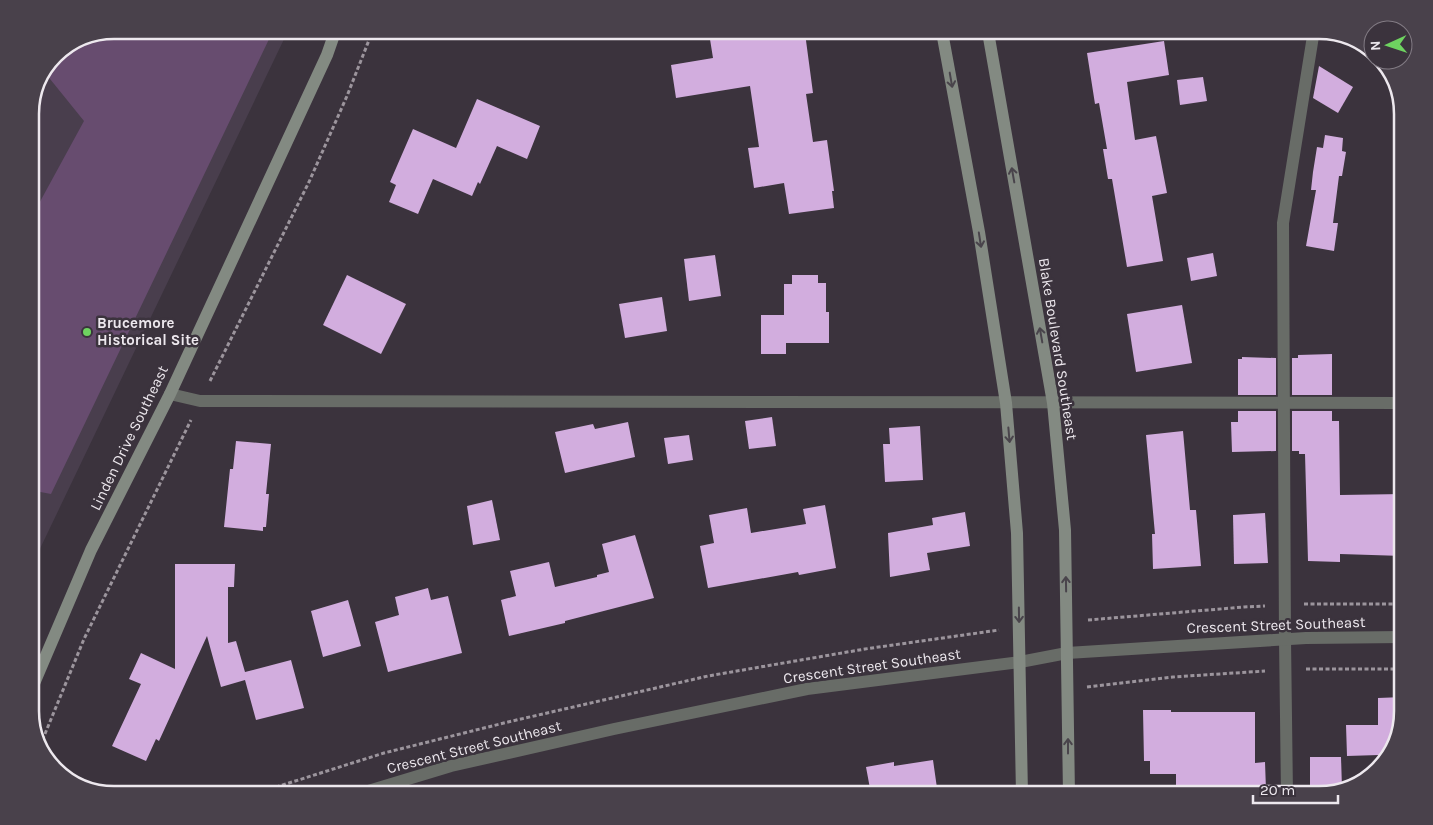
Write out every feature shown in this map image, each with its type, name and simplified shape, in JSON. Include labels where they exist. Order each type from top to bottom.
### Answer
[{"type":"street","name":"Linden Drive Southeast","points":[[39,672],[91,550],[170,394],[327,55],[333,39]]},
{"type":"street","points":[[943,39],[979,232],[1006,403],[1017,533],[1022,786]]},
{"type":"street","name":"Blake Boulevard Southeast","points":[[989,39],[1053,403],[1065,530],[1069,786]]},
{"type":"street","points":[[1287,786],[1284,639],[1283,223],[1313,39]]},
{"type":"street","points":[[170,394],[200,402],[1394,403]]},
{"type":"street","name":"Crescent Street Southeast","points":[[385,786],[460,764],[614,729],[807,689],[1020,662],[1068,653],[1284,639],[1394,637]]},
{"type":"path","points":[[1299,604],[1394,604]]},
{"type":"path","points":[[1088,620],[1268,606]]},
{"type":"path","points":[[997,622],[997,631]]},
{"type":"path","points":[[280,786],[394,751],[508,722],[699,678],[865,648],[1007,629]]},
{"type":"path","points":[[1084,687],[1173,677],[1285,670],[1394,670]]},
{"type":"shaded area","name":"Brucemore Historical Site","points":[[114,39],[269,39],[51,494],[39,492],[39,204],[84,121],[48,77],[72,51],[85,44],[99,40]]},
{"type":"shaded area","name":"Brucemore Historical Site","points":[[284,39],[39,551],[39,109],[41,94],[46,80],[51,72],[72,51],[85,44],[99,40]]},
{"type":"building","points":[[710,39],[806,39],[813,93],[806,94],[813,142],[827,140],[834,191],[832,191],[834,208],[789,214],[784,183],[754,188],[748,148],[759,147],[750,86],[676,98],[671,65],[713,58]]},
{"type":"building","points":[[1164,41],[1169,75],[1127,82],[1135,140],[1156,136],[1167,193],[1152,196],[1163,261],[1127,267],[1112,179],[1108,179],[1103,149],[1107,149],[1099,103],[1095,104],[1087,53]]},
{"type":"building","points":[[1319,66],[1353,87],[1338,113],[1313,98]]},
{"type":"building","points":[[1203,77],[1207,101],[1180,105],[1177,80]]},
{"type":"building","points":[[477,99],[540,126],[527,159],[497,146],[480,184],[478,182],[472,196],[433,179],[418,214],[389,202],[396,185],[390,182],[413,129],[456,148]]},
{"type":"building","points":[[1325,135],[1343,138],[1342,151],[1346,152],[1342,176],[1339,176],[1333,223],[1338,223],[1334,251],[1306,246],[1316,190],[1311,190],[1317,147],[1323,148]]},
{"type":"building","points":[[1213,253],[1217,276],[1191,281],[1187,258]]},
{"type":"building","points":[[715,255],[721,296],[689,301],[684,259]]},
{"type":"building","points":[[347,275],[406,304],[381,354],[323,325]]},
{"type":"building","points":[[792,275],[818,275],[818,283],[826,283],[826,312],[829,312],[829,343],[786,343],[786,354],[761,354],[761,315],[784,315],[784,284],[792,284]]},
{"type":"building","points":[[662,297],[667,331],[625,338],[619,304]]},
{"type":"building","points":[[1182,305],[1192,363],[1136,372],[1127,314]]},
{"type":"building","points":[[1332,354],[1332,395],[1292,395],[1292,358],[1298,358],[1298,355]]},
{"type":"building","points":[[1242,357],[1276,358],[1276,395],[1238,395],[1238,359],[1242,359]]},
{"type":"building","points":[[1238,411],[1276,411],[1276,451],[1232,452],[1231,422],[1238,422]]},
{"type":"building","points":[[1292,411],[1332,411],[1332,421],[1339,421],[1340,495],[1394,494],[1394,556],[1340,554],[1340,562],[1308,561],[1305,454],[1299,454],[1299,451],[1292,451]]},
{"type":"building","points":[[772,417],[776,446],[749,449],[745,421]]},
{"type":"building","points":[[628,422],[635,457],[565,473],[555,432],[593,424],[595,429]]},
{"type":"building","points":[[920,426],[923,480],[885,482],[883,444],[890,444],[889,428]]},
{"type":"building","points":[[1183,431],[1190,510],[1196,510],[1201,566],[1153,569],[1152,534],[1155,534],[1146,435]]},
{"type":"building","points":[[689,435],[693,460],[668,464],[664,438]]},
{"type":"building","points":[[236,441],[271,444],[266,494],[269,494],[266,527],[263,527],[263,531],[224,527],[230,469],[233,469]]},
{"type":"building","points":[[492,500],[500,540],[473,545],[467,506]]},
{"type":"building","points":[[825,505],[836,568],[799,575],[798,572],[708,588],[700,546],[714,543],[709,515],[747,508],[751,533],[806,524],[803,509]]},
{"type":"building","points":[[965,512],[970,546],[927,553],[930,570],[890,577],[888,533],[933,525],[932,518]]},
{"type":"building","points":[[1265,513],[1268,563],[1234,564],[1233,515]]},
{"type":"building","points":[[635,535],[654,598],[565,621],[565,623],[509,636],[501,600],[516,596],[510,571],[549,562],[555,587],[597,577],[597,575],[609,572],[602,544]]},
{"type":"building","points":[[175,564],[235,564],[234,587],[228,587],[228,643],[236,641],[245,672],[291,660],[304,708],[256,720],[245,680],[221,687],[207,636],[159,741],[156,739],[146,761],[112,746],[141,684],[129,679],[141,653],[175,669]]},
{"type":"building","points":[[428,588],[431,600],[448,596],[462,653],[388,672],[375,622],[399,615],[395,597]]},
{"type":"building","points":[[348,600],[361,646],[323,657],[311,611]]},
{"type":"building","points":[[1394,697],[1394,721],[1389,740],[1379,757],[1379,755],[1347,756],[1346,725],[1378,725],[1378,698]]},
{"type":"building","points":[[1143,710],[1255,712],[1255,763],[1265,762],[1266,786],[1176,786],[1176,774],[1150,774],[1150,761],[1144,761]]},
{"type":"building","points":[[1310,757],[1341,757],[1342,783],[1329,786],[1310,786]]},
{"type":"building","points":[[933,760],[937,786],[870,786],[866,767],[894,762],[894,766]]},
{"type":"place","name":"Brucemore Historical Site","points":[[87,332]]}]
